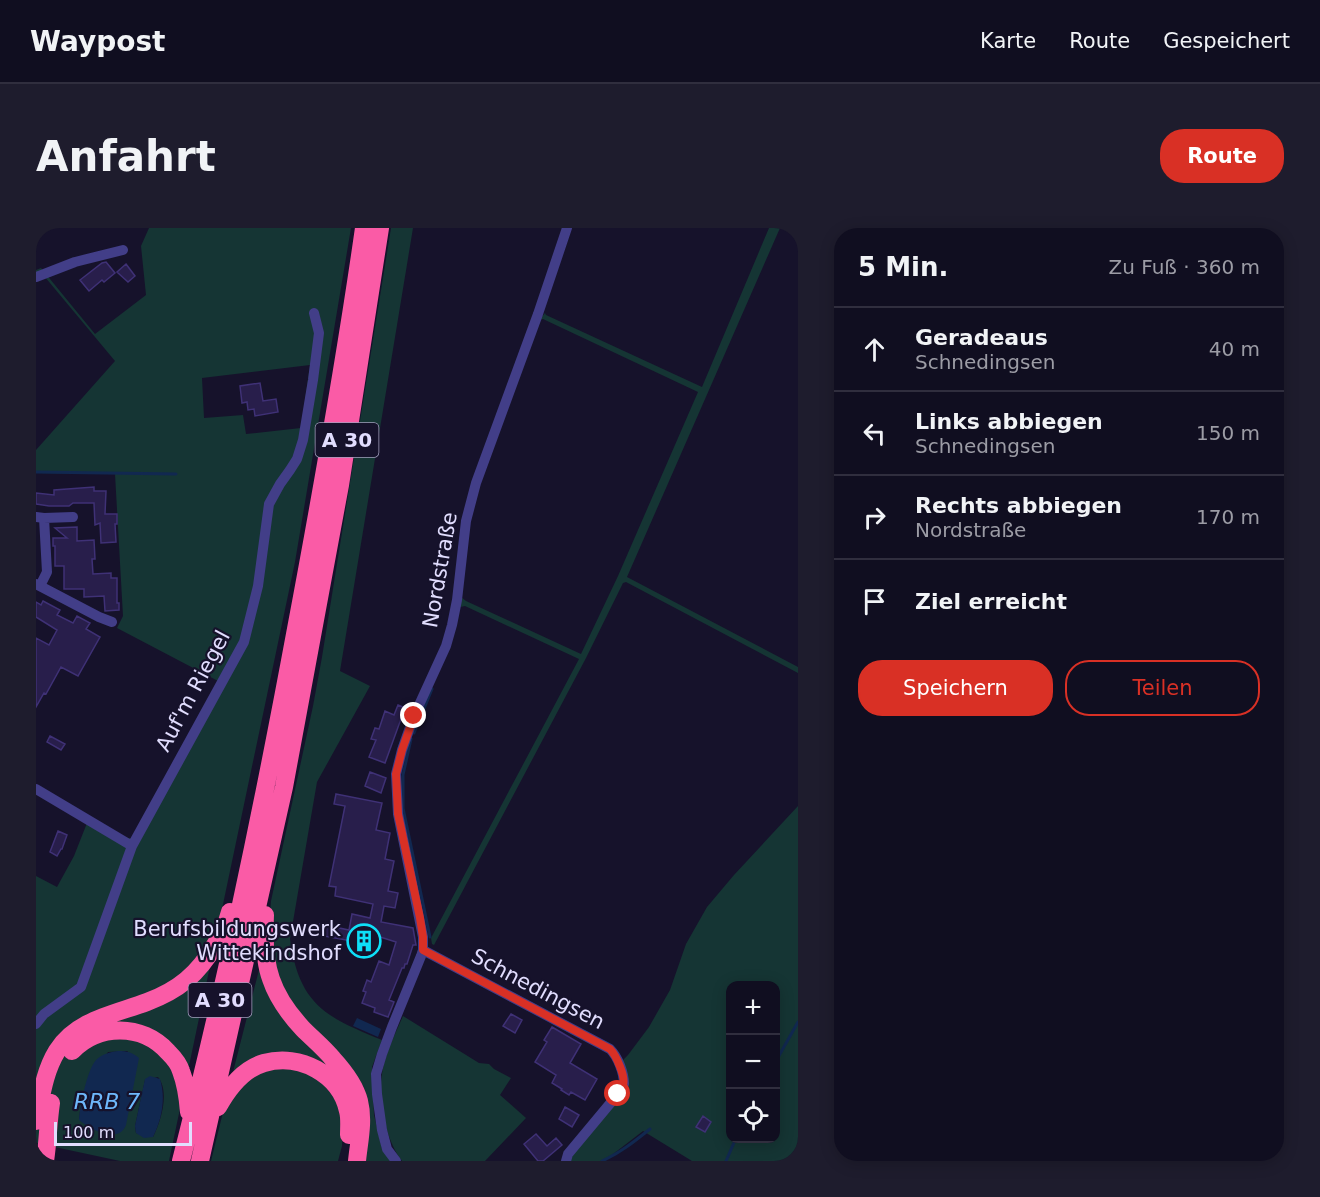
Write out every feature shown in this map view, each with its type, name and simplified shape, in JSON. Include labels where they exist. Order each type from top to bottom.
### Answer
[{"type":"highway","name":"A 30","points":[[200,1161],[198,1131],[220,1000],[274,751],[319,505],[363,228]]},
{"type":"highway","name":"A 30","points":[[181,1161],[198,1131],[264,883],[330,540],[381,228]]},
{"type":"highway","points":[[36,1121],[45,1077],[57,1051],[68,1038],[88,1023],[148,1002],[176,988],[194,974],[206,961],[222,933],[234,898],[248,872]]},
{"type":"highway","points":[[264,883],[268,896],[264,936],[270,979],[283,1004],[344,1072],[356,1091],[361,1116],[357,1161]]},
{"type":"highway","points":[[45,1161],[51,1105],[58,1071],[79,1044],[92,1036],[111,1031],[136,1032],[164,1047],[181,1070],[198,1131]]},
{"type":"highway","points":[[198,1131],[241,1076],[263,1063],[288,1060],[307,1064],[325,1075],[344,1098],[349,1122],[345,1161]]},
{"type":"street","name":"Nordstraße","points":[[396,1161],[387,1149],[382,1130],[376,1094],[376,1074],[423,950],[423,937],[398,814],[396,774],[411,724],[446,646],[452,625],[459,592],[466,521],[476,483],[567,228]]},
{"type":"street","points":[[36,277],[75,262],[123,250]]},
{"type":"street","name":"Auf'm Riegel","points":[[36,1024],[44,1014],[81,987],[132,846],[244,642],[258,586],[269,504],[297,459],[303,440],[314,380],[319,333],[314,313]]},
{"type":"street","points":[[73,517],[40,518],[47,572],[38,585],[112,622]]},
{"type":"street","points":[[36,789],[132,846]]},
{"type":"street","name":"Schnedingsen","points":[[423,950],[614,1053],[623,1074],[624,1084],[568,1154],[566,1161]]},
{"type":"green space","points":[[149,228],[351,228],[295,562],[169,1161],[120,1161],[36,1143],[36,876],[57,887],[74,856],[87,823],[132,838],[218,681],[117,628],[123,616],[115,474],[36,473],[36,450],[115,361],[45,277],[36,281],[36,270],[41,268],[95,334],[146,295],[141,246]],"holes":[[[310,365],[301,428],[246,434],[243,415],[204,418],[202,378]],[[128,1051],[79,1120],[86,1085],[108,1052]],[[158,1077],[163,1090],[163,1107],[153,1137],[136,1133],[135,1126],[145,1080]]]},
{"type":"green space","points":[[391,228],[413,228],[340,671],[370,686],[317,782],[290,939],[300,979],[318,1005],[345,1024],[382,1040],[372,1067],[374,1115],[382,1149],[390,1161],[362,1161],[370,1119],[364,1087],[298,1012],[278,978],[269,926],[271,901],[322,657]]},
{"type":"green space","points":[[769,228],[780,228],[627,577],[798,667],[798,673],[626,582],[623,583],[586,658],[434,945],[431,938],[579,659],[465,606],[460,607],[461,597],[581,654],[618,576],[698,392],[543,319],[539,320],[545,313],[702,387]]},
{"type":"green space","points":[[798,806],[798,1161],[692,1161],[643,1131],[604,1161],[567,1161],[619,1082],[621,1062],[649,1027],[670,990],[686,944],[707,907]]},
{"type":"green space","points":[[262,958],[341,1074],[310,1059],[232,1076]]},
{"type":"green space","points":[[403,1016],[479,1063],[489,1064],[511,1078],[500,1095],[526,1118],[485,1161],[402,1161],[396,1151],[386,1128],[381,1088],[386,1058]]},
{"type":"green space","points":[[286,1065],[321,1079],[342,1110],[342,1146],[338,1161],[211,1161],[224,1108],[245,1080],[265,1069]]},
{"type":"water","points":[[357,1018],[381,1029],[378,1037],[353,1026]]},
{"type":"water","name":"RRB 7","points":[[118,1051],[129,1052],[139,1058],[126,1125],[122,1131],[111,1135],[97,1131],[79,1120],[84,1088],[93,1065],[101,1056]]},
{"type":"water","points":[[150,1076],[160,1079],[163,1094],[162,1108],[153,1137],[144,1138],[136,1133],[135,1126],[145,1079]]},
{"type":"building","points":[[106,262],[115,273],[89,291],[80,280]]},
{"type":"building","points":[[126,264],[135,276],[128,282],[117,272]]},
{"type":"building","points":[[260,383],[263,401],[276,399],[278,412],[255,416],[254,409],[248,410],[247,402],[242,403],[240,386]]},
{"type":"building","points":[[94,487],[94,491],[106,491],[105,514],[117,514],[116,542],[101,543],[100,523],[95,525],[94,503],[73,503],[69,506],[36,504],[36,493],[54,495],[54,490]]},
{"type":"building","points":[[77,527],[77,541],[94,540],[93,574],[111,573],[111,578],[117,578],[119,610],[105,611],[104,596],[84,597],[84,589],[64,589],[64,566],[55,566],[53,538],[67,538],[55,528]]},
{"type":"building","points":[[43,601],[60,610],[57,615],[73,623],[77,616],[90,623],[86,629],[100,637],[78,676],[61,667],[36,707],[36,638],[49,645],[57,630],[36,617],[36,602],[41,605]]},
{"type":"building","points":[[398,705],[405,708],[385,763],[369,757],[376,740],[371,739],[375,728],[379,729],[385,711],[394,715]]},
{"type":"building","points":[[50,736],[65,744],[61,750],[47,742]]},
{"type":"building","points":[[370,772],[386,778],[381,793],[365,786]]},
{"type":"building","points":[[336,794],[382,803],[376,830],[390,833],[385,859],[394,861],[388,891],[398,893],[395,908],[384,906],[381,922],[413,928],[416,945],[413,945],[407,964],[402,968],[389,1000],[394,1002],[388,1017],[374,1012],[375,1008],[362,1003],[366,992],[363,991],[367,980],[371,982],[379,961],[389,965],[396,942],[377,936],[373,952],[350,947],[352,941],[318,935],[320,924],[349,930],[352,914],[370,918],[373,904],[335,896],[336,887],[329,886],[345,806],[334,804]]},
{"type":"building","points":[[58,831],[67,835],[57,856],[50,852]]},
{"type":"building","points":[[511,1014],[522,1020],[515,1033],[503,1026]]},
{"type":"building","points":[[552,1027],[581,1044],[570,1063],[597,1079],[585,1100],[571,1092],[569,1095],[561,1090],[552,1083],[556,1075],[535,1062],[547,1042],[544,1040]]},
{"type":"building","points":[[565,1107],[579,1115],[572,1127],[559,1119]]},
{"type":"building","points":[[703,1116],[711,1122],[705,1132],[696,1127]]},
{"type":"building","points":[[536,1134],[547,1146],[556,1138],[562,1145],[543,1161],[538,1161],[524,1144]]},
{"type":"waterway","points":[[36,472],[176,474]]},
{"type":"waterway","points":[[414,733],[432,689]]},
{"type":"waterway","points":[[411,739],[403,775],[403,808],[430,937]]},
{"type":"waterway","points":[[780,1054],[798,1022]]},
{"type":"waterway","points":[[602,1161],[621,1151],[650,1129]]},
{"type":"waterway","points":[[726,1161],[734,1143]]},
{"type":"place","name":"Berufsbildungswerk Wittekindshof","points":[[364,941]]},
{"type":"route","points":[[414,716],[396,774],[398,814],[420,918],[423,950],[610,1049],[614,1053],[624,1078],[624,1084],[618,1094]]}]
